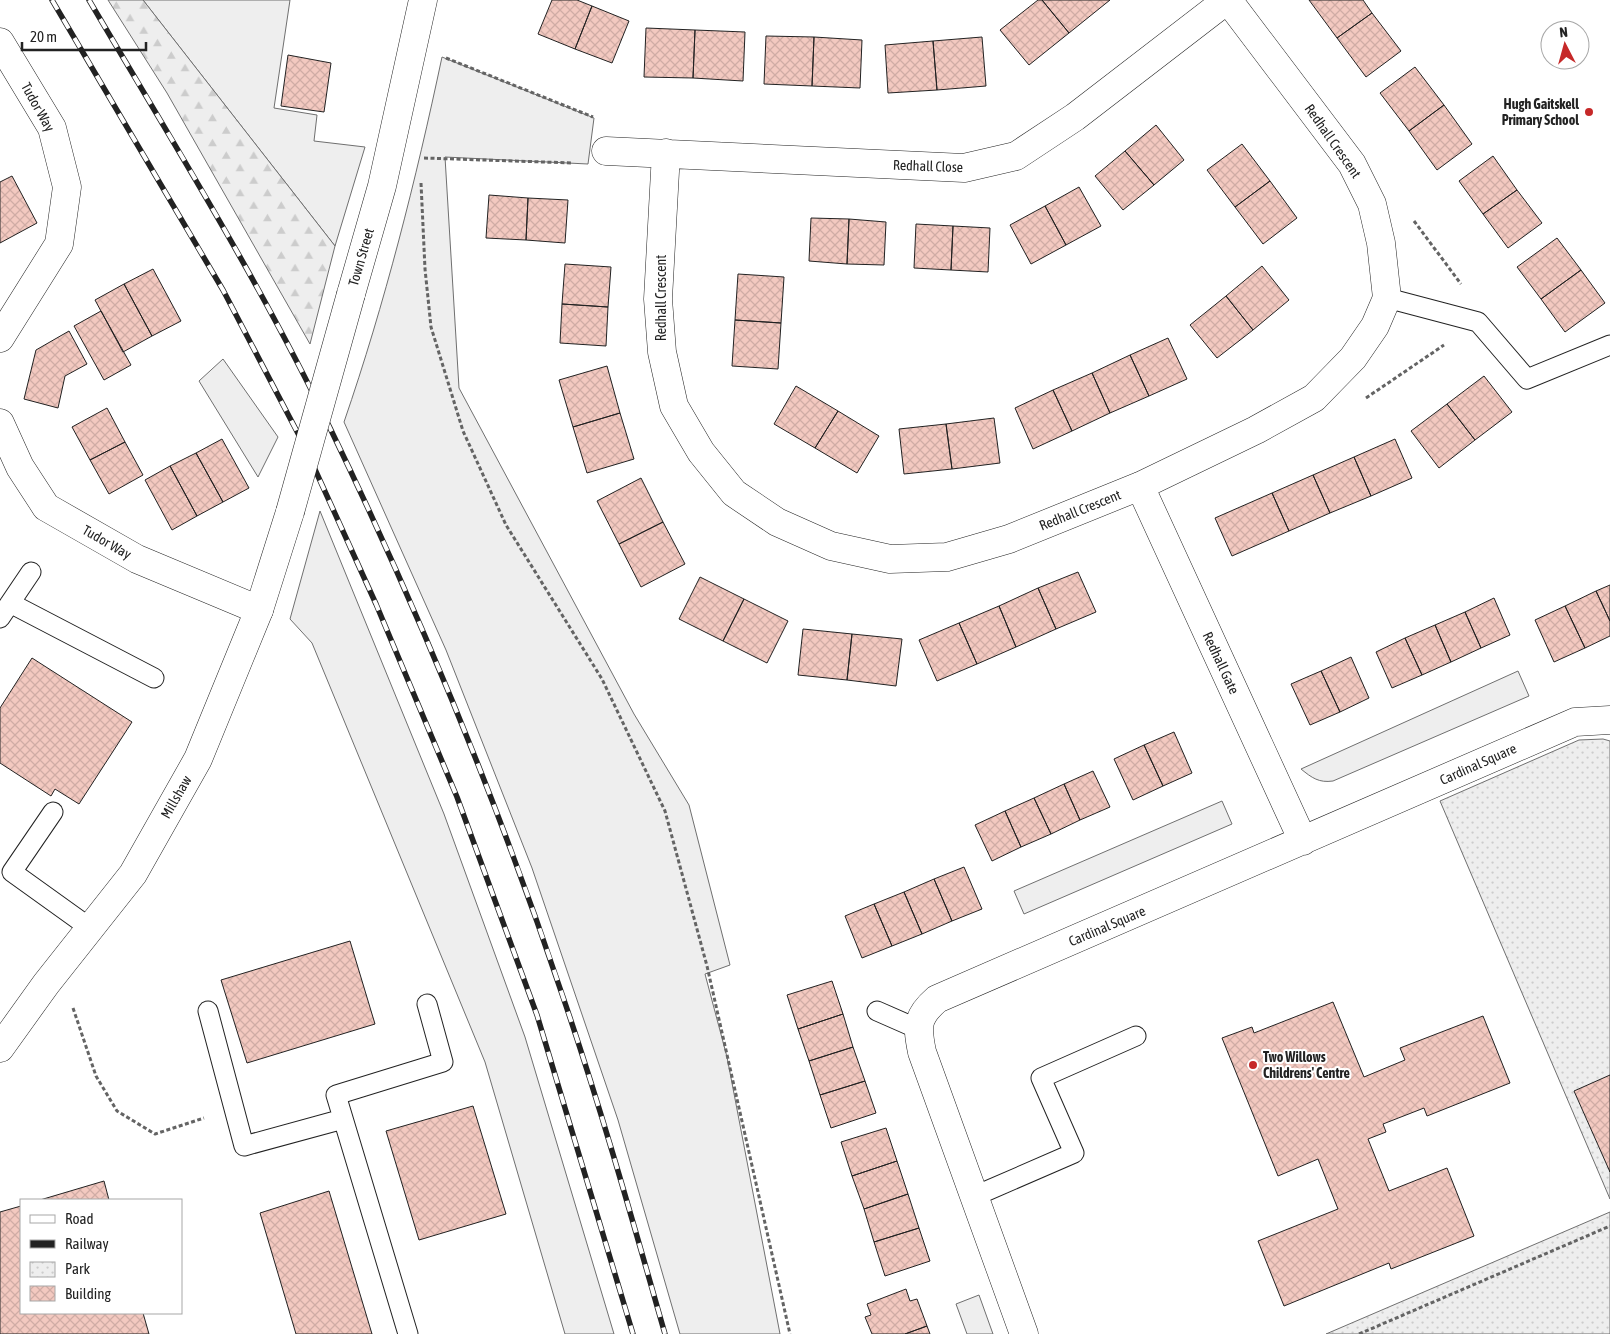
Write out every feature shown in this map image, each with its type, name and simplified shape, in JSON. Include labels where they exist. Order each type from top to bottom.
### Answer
[{"type":"street","name":"Town Street","points":[[290,512],[382,186],[423,0]]},
{"type":"street","name":"Redhall Close","points":[[606,151],[964,168],[1016,156],[1075,117],[1228,0]]},
{"type":"street","name":"Redhall Crescent","points":[[666,153],[658,299],[662,352],[674,406],[701,452],[734,493],[777,522],[831,546],[890,559],[947,557],[1009,539],[1140,486],[1256,430],[1314,398],[1353,358],[1375,326],[1386,298],[1382,243],[1372,204],[1352,164],[1228,0]]},
{"type":"street","name":"Tudor Way","points":[[0,42],[52,128],[67,187],[59,244],[0,338]]},
{"type":"street","name":"Tudor Way","points":[[0,423],[20,467],[46,507],[137,559],[258,610]]},
{"type":"street","name":"Redhall Gate","points":[[1140,486],[1302,841]]},
{"type":"street","name":"Millshaw","points":[[0,1048],[63,962],[132,874],[198,759],[258,610],[290,512]]},
{"type":"street","name":"Cardinal Square","points":[[918,1029],[927,1007],[937,999],[1575,722],[1610,720]]},
{"type":"street","points":[[918,1029],[922,1052],[1024,1334]]},
{"type":"lane","points":[[1386,298],[1478,322],[1527,379],[1610,346]]},
{"type":"lane","points":[[31,572],[5,610],[154,678]]},
{"type":"lane","points":[[53,812],[12,872],[90,928]]},
{"type":"lane","points":[[408,1334],[336,1094],[443,1062],[427,1004]]},
{"type":"lane","points":[[208,1011],[244,1146],[343,1119]]},
{"type":"lane","points":[[877,1011],[918,1029]]},
{"type":"lane","points":[[975,1196],[1074,1153],[1041,1078],[1136,1036]]},
{"type":"path","points":[[413,44],[594,118],[606,151],[588,164],[420,158],[421,166]]},
{"type":"path","points":[[421,175],[425,269],[431,328],[463,431],[506,525],[602,679],[665,811],[707,966],[790,1334]]},
{"type":"path","points":[[63,962],[75,1016],[96,1076],[117,1111],[155,1134],[234,1109]]},
{"type":"path","points":[[1359,1334],[1610,1226]]},
{"type":"green space","points":[[108,0],[143,0],[335,246],[310,344],[167,93]]},
{"type":"green space","points":[[143,0],[290,0],[274,108],[317,115],[314,141],[365,147],[335,246]]},
{"type":"green space","points":[[442,57],[594,118],[588,164],[445,157],[459,388],[634,714],[689,805],[730,965],[705,974],[727,1057],[780,1334],[680,1334],[618,1120],[532,868],[446,650],[344,422],[373,332],[399,241]]},
{"type":"green space","points":[[223,359],[278,437],[258,477],[199,381]]},
{"type":"green space","points":[[320,511],[444,814],[525,1037],[614,1334],[565,1334],[485,1062],[312,643],[290,619]]},
{"type":"green space","points":[[1518,671],[1529,696],[1333,781],[1316,779],[1301,769]]},
{"type":"green space","points":[[1603,739],[1610,741],[1610,1199],[1440,801],[1579,740]]},
{"type":"green space","points":[[1222,801],[1232,824],[1024,914],[1014,891]]},
{"type":"green space","points":[[1610,1212],[1610,1334],[1326,1334]]},
{"type":"green space","points":[[979,1295],[993,1334],[967,1334],[956,1304]]},
{"type":"building","points":[[552,0],[577,0],[592,6],[575,49],[538,34]]},
{"type":"building","points":[[1038,0],[1042,0],[1069,33],[1029,65],[1000,30]]},
{"type":"building","points":[[1042,0],[1110,0],[1069,33]]},
{"type":"building","points":[[1309,0],[1363,0],[1372,13],[1337,38]]},
{"type":"building","points":[[592,6],[629,21],[612,63],[575,49]]},
{"type":"building","points":[[1372,13],[1401,51],[1366,77],[1337,38]]},
{"type":"building","points":[[646,28],[695,30],[693,78],[644,77]]},
{"type":"building","points":[[695,30],[745,32],[743,81],[693,78]]},
{"type":"building","points":[[766,36],[814,37],[812,86],[764,84]]},
{"type":"building","points":[[814,37],[862,40],[860,88],[812,86]]},
{"type":"building","points":[[982,37],[986,86],[937,90],[933,41]]},
{"type":"building","points":[[933,41],[937,90],[888,93],[885,45]]},
{"type":"building","points":[[288,55],[331,63],[324,112],[281,106]]},
{"type":"building","points":[[1415,67],[1444,105],[1409,131],[1380,93]]},
{"type":"building","points":[[1444,105],[1472,144],[1437,170],[1409,131]]},
{"type":"building","points":[[1156,125],[1184,160],[1154,185],[1125,151]]},
{"type":"building","points":[[1242,144],[1270,181],[1235,207],[1207,170]]},
{"type":"building","points":[[1125,151],[1154,185],[1123,210],[1095,176]]},
{"type":"building","points":[[1493,156],[1517,190],[1483,214],[1459,181]]},
{"type":"building","points":[[12,176],[37,223],[0,243],[0,182]]},
{"type":"building","points":[[1270,181],[1297,218],[1263,244],[1235,207]]},
{"type":"building","points":[[1079,187],[1101,226],[1066,245],[1045,206]]},
{"type":"building","points":[[1517,190],[1542,223],[1508,248],[1483,214]]},
{"type":"building","points":[[489,195],[528,198],[526,240],[486,238]]},
{"type":"building","points":[[528,198],[568,200],[565,243],[526,240]]},
{"type":"building","points":[[1045,206],[1066,245],[1031,264],[1010,225]]},
{"type":"building","points":[[811,218],[849,219],[847,264],[809,261]]},
{"type":"building","points":[[849,219],[886,222],[884,265],[847,264]]},
{"type":"building","points":[[916,224],[953,226],[951,270],[914,268]]},
{"type":"building","points":[[953,226],[990,228],[988,272],[951,270]]},
{"type":"building","points":[[1557,238],[1581,270],[1541,299],[1517,267]]},
{"type":"building","points":[[565,264],[611,267],[608,307],[562,304]]},
{"type":"building","points":[[1262,266],[1289,300],[1253,330],[1226,296]]},
{"type":"building","points":[[153,269],[181,321],[152,336],[124,284]]},
{"type":"building","points":[[1581,270],[1605,303],[1565,332],[1541,299]]},
{"type":"building","points":[[738,274],[784,277],[781,323],[735,320]]},
{"type":"building","points":[[124,284],[152,336],[123,352],[95,300]]},
{"type":"building","points":[[1226,296],[1253,330],[1217,358],[1190,325]]},
{"type":"building","points":[[562,304],[608,307],[606,346],[560,343]]},
{"type":"building","points":[[101,311],[131,365],[104,380],[74,326]]},
{"type":"building","points":[[735,320],[781,323],[778,369],[732,366]]},
{"type":"building","points":[[69,331],[87,364],[65,376],[58,408],[24,399],[36,350]]},
{"type":"building","points":[[1168,338],[1187,379],[1149,396],[1130,355]]},
{"type":"building","points":[[1130,355],[1149,396],[1110,413],[1092,373]]},
{"type":"building","points":[[607,366],[620,413],[573,427],[559,380]]},
{"type":"building","points":[[1092,373],[1110,413],[1072,431],[1053,390]]},
{"type":"building","points":[[1484,376],[1512,412],[1475,440],[1447,404]]},
{"type":"building","points":[[796,386],[838,411],[815,448],[774,424]]},
{"type":"building","points":[[1053,390],[1072,431],[1033,449],[1015,408]]},
{"type":"building","points":[[1447,404],[1475,440],[1439,468],[1411,431]]},
{"type":"building","points":[[107,408],[125,442],[90,460],[72,427]]},
{"type":"building","points":[[838,411],[879,436],[857,473],[815,448]]},
{"type":"building","points":[[620,413],[634,459],[587,473],[573,427]]},
{"type":"building","points":[[994,418],[1000,463],[952,469],[946,424]]},
{"type":"building","points":[[946,424],[952,469],[904,474],[899,429]]},
{"type":"building","points":[[222,439],[249,488],[223,502],[196,453]]},
{"type":"building","points":[[1395,439],[1412,478],[1371,496],[1354,457]]},
{"type":"building","points":[[125,442],[143,475],[109,494],[90,460]]},
{"type":"building","points":[[196,453],[223,502],[197,516],[170,466]]},
{"type":"building","points":[[1354,457],[1371,496],[1330,513],[1313,475]]},
{"type":"building","points":[[170,466],[197,516],[172,530],[145,480]]},
{"type":"building","points":[[1313,475],[1330,513],[1289,531],[1272,493]]},
{"type":"building","points":[[641,478],[663,522],[619,544],[597,501]]},
{"type":"building","points":[[1272,493],[1289,531],[1232,556],[1215,518]]},
{"type":"building","points":[[663,522],[685,564],[641,587],[619,544]]},
{"type":"building","points":[[1078,572],[1096,612],[1056,629],[1038,588]]},
{"type":"building","points":[[700,577],[744,599],[723,641],[679,619]]},
{"type":"building","points":[[1610,585],[1610,621],[1596,591]]},
{"type":"building","points":[[1038,588],[1056,629],[1016,647],[999,606]]},
{"type":"building","points":[[1596,591],[1610,621],[1610,636],[1585,648],[1565,606]]},
{"type":"building","points":[[1494,598],[1510,635],[1481,648],[1465,612]]},
{"type":"building","points":[[744,599],[788,621],[767,663],[723,641]]},
{"type":"building","points":[[999,606],[1016,647],[977,664],[959,623]]},
{"type":"building","points":[[1565,606],[1585,648],[1554,662],[1535,620]]},
{"type":"building","points":[[1465,612],[1481,648],[1451,662],[1435,625]]},
{"type":"building","points":[[959,623],[977,664],[937,681],[919,640]]},
{"type":"building","points":[[1435,625],[1451,662],[1422,675],[1405,638]]},
{"type":"building","points":[[803,629],[852,634],[847,680],[798,675]]},
{"type":"building","points":[[852,634],[902,639],[896,686],[847,680]]},
{"type":"building","points":[[1405,638],[1422,675],[1392,688],[1376,652]]},
{"type":"building","points":[[1351,657],[1369,698],[1340,712],[1321,671]]},
{"type":"building","points":[[32,658],[132,722],[79,804],[55,789],[51,796],[0,763],[0,708]]},
{"type":"building","points":[[1321,671],[1340,712],[1310,725],[1291,684]]},
{"type":"building","points":[[1174,732],[1192,773],[1163,786],[1144,745]]},
{"type":"building","points":[[1144,745],[1163,786],[1133,800],[1114,759]]},
{"type":"building","points":[[1093,771],[1110,807],[1080,820],[1064,784]]},
{"type":"building","points":[[1064,784],[1080,820],[1051,834],[1034,798]]},
{"type":"building","points":[[1034,798],[1051,834],[1021,847],[1005,811]]},
{"type":"building","points":[[1005,811],[1021,847],[992,861],[975,825]]},
{"type":"building","points":[[964,867],[982,909],[952,921],[934,879]]},
{"type":"building","points":[[934,879],[952,921],[922,934],[904,892]]},
{"type":"building","points":[[904,892],[922,934],[892,946],[874,904]]},
{"type":"building","points":[[874,904],[892,946],[862,958],[845,916]]},
{"type":"building","points":[[350,941],[375,1024],[247,1063],[221,980]]},
{"type":"building","points":[[832,981],[843,1014],[798,1029],[787,995]]},
{"type":"building","points":[[1333,1002],[1364,1077],[1405,1060],[1400,1048],[1483,1016],[1510,1083],[1427,1116],[1424,1108],[1383,1124],[1386,1132],[1368,1139],[1389,1191],[1447,1168],[1474,1236],[1391,1269],[1389,1263],[1284,1306],[1258,1241],[1338,1209],[1318,1159],[1278,1176],[1222,1038],[1252,1027],[1254,1033]]},
{"type":"building","points":[[843,1014],[853,1047],[809,1061],[798,1029]]},
{"type":"building","points":[[853,1047],[865,1081],[820,1095],[809,1061]]},
{"type":"building","points":[[1610,1075],[1610,1172],[1574,1091]]},
{"type":"building","points":[[865,1081],[876,1113],[831,1128],[820,1095]]},
{"type":"building","points":[[473,1106],[506,1214],[419,1240],[386,1131]]},
{"type":"building","points":[[886,1128],[897,1161],[852,1176],[841,1142]]},
{"type":"building","points":[[897,1161],[908,1194],[864,1209],[852,1176]]},
{"type":"building","points":[[104,1181],[109,1199],[43,1199]]},
{"type":"building","points":[[329,1191],[372,1334],[296,1334],[260,1213]]},
{"type":"building","points":[[908,1194],[919,1228],[874,1242],[864,1209]]},
{"type":"building","points":[[20,1206],[20,1314],[143,1314],[149,1334],[0,1334],[0,1212]]},
{"type":"building","points":[[919,1228],[930,1261],[885,1276],[874,1242]]},
{"type":"building","points":[[906,1289],[910,1301],[917,1299],[927,1326],[905,1334],[872,1334],[865,1317],[871,1315],[867,1304]]},
{"type":"building","points":[[927,1326],[930,1334],[905,1334]]},
{"type":"railway","points":[[52,0],[223,290],[303,443],[376,604],[457,797],[537,1015],[633,1334]]},
{"type":"railway","points":[[89,0],[214,211],[303,373],[363,497],[426,638],[484,780],[538,924],[604,1123],[665,1334]]},
{"type":"place","name":"Hugh Gaitskell Primary School","points":[[1589,112]]},
{"type":"place","name":"Two Willows Childrens' Centre","points":[[1253,1065]]}]
